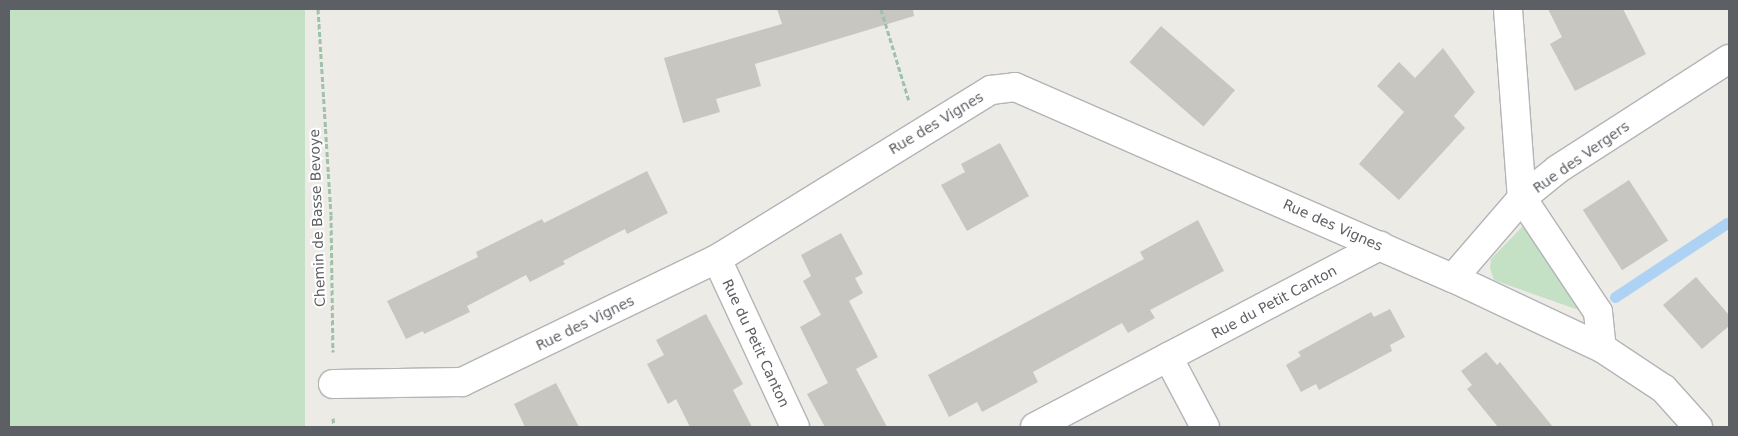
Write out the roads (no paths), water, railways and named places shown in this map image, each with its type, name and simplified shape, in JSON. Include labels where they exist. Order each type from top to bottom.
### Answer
[{"type":"street","points":[[1508,9],[1522,198],[1598,312],[1602,348]]},
{"type":"street","name":"Rue des Vergers","points":[[1453,278],[1522,198],[1558,169],[1729,59]]},
{"type":"street","name":"Rue des Vignes","points":[[333,384],[462,382],[717,260],[991,90],[1016,87],[1453,278],[1602,348],[1664,389],[1698,427]]},
{"type":"street","name":"Rue du Petit Canton","points":[[1035,427],[1380,246]]},
{"type":"street","name":"Rue du Petit Canton","points":[[717,260],[795,427]]},
{"type":"street","points":[[1168,357],[1205,427]]},
{"type":"waterway","points":[[1615,297],[1727,223]]}]
